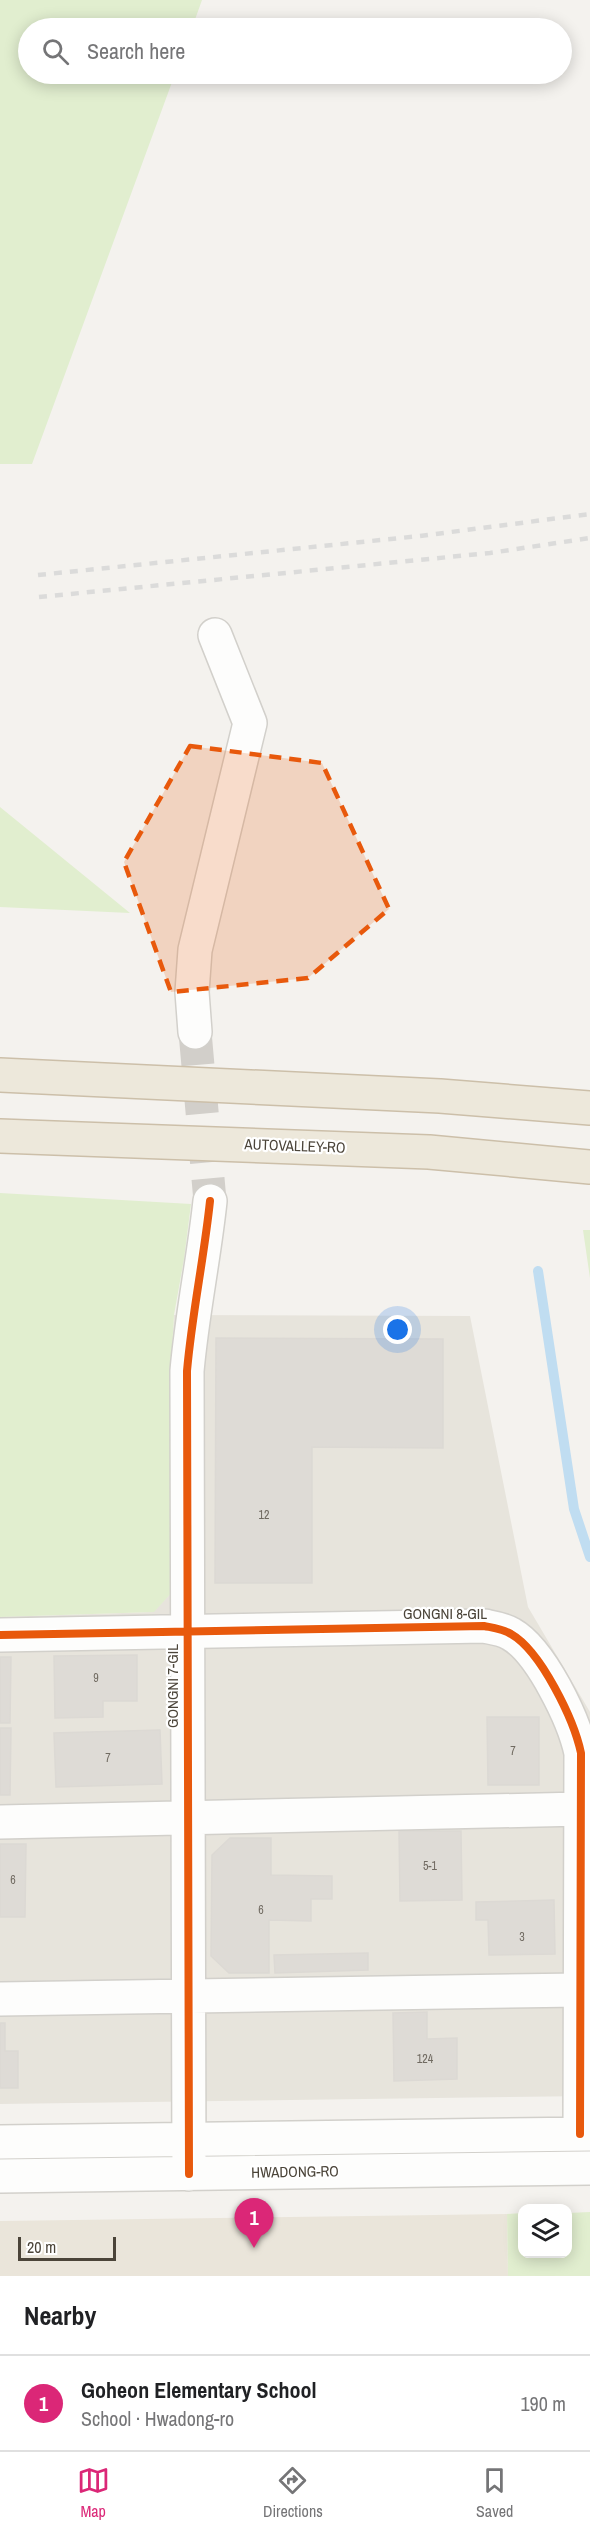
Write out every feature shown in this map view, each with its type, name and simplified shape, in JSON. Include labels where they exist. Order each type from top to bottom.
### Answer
[{"type":"highway","points":[[0,1074],[440,1096],[590,1108]]},
{"type":"highway","name":"AUTOVALLEY-RO","points":[[0,1136],[429,1152],[590,1167]]},
{"type":"street","points":[[195,1032],[192,992],[195,950],[250,723],[215,635]]},
{"type":"street","name":"GONGNI 7-GIL","points":[[189,2174],[187,1371],[192,1319],[204,1261],[210,1201]]},
{"type":"street","name":"GONGNI 8-GIL","points":[[0,1635],[484,1626],[511,1634],[534,1655],[570,1717],[581,1753],[580,1990],[585,2134]]},
{"type":"street","points":[[0,1822],[581,1809]]},
{"type":"street","points":[[0,1999],[580,1990]]},
{"type":"street","points":[[0,2142],[585,2134]]},
{"type":"street","name":"HWADONG-RO","points":[[0,2176],[590,2168]]},
{"type":"highlighted area","points":[[190,746],[322,763],[389,909],[308,978],[171,992],[124,862]]},
{"type":"shaded area","points":[[174,1315],[470,1316],[528,1607],[590,1712],[590,2096],[0,2104],[0,1617],[153,1612],[175,1589],[171,1370]]},
{"type":"shaded area","points":[[507,2214],[508,2276],[0,2276],[0,2221]]},
{"type":"green space","points":[[0,0],[202,0],[196,18],[18,18],[18,84],[171,84],[32,464],[0,464]]},
{"type":"green space","points":[[0,807],[130,913],[0,907]]},
{"type":"green space","points":[[0,1193],[191,1204],[174,1315],[171,1370],[175,1589],[154,1612],[0,1617]]},
{"type":"green space","points":[[583,1230],[590,1230],[590,1278]]},
{"type":"green space","points":[[590,2212],[590,2276],[508,2276],[507,2214],[518,2213],[518,2258],[572,2258],[572,2213]]},
{"type":"building","points":[[216,1338],[443,1339],[443,1448],[312,1447],[312,1583],[215,1583]]},
{"type":"building","points":[[137,1655],[137,1701],[103,1701],[103,1717],[55,1718],[54,1656]]},
{"type":"building","points":[[0,1657],[11,1657],[10,1723],[0,1723]]},
{"type":"building","points":[[487,1717],[539,1717],[539,1785],[488,1785]]},
{"type":"building","points":[[0,1728],[11,1728],[10,1795],[0,1795]]},
{"type":"building","points":[[160,1730],[162,1784],[56,1787],[54,1733]]},
{"type":"building","points":[[399,1831],[461,1831],[462,1900],[400,1901]]},
{"type":"building","points":[[230,1838],[271,1838],[271,1875],[332,1876],[332,1899],[311,1899],[311,1921],[269,1920],[269,1973],[229,1973],[211,1956],[212,1855]]},
{"type":"building","points":[[0,1844],[26,1844],[25,1917],[0,1917]]},
{"type":"building","points":[[554,1900],[555,1954],[489,1955],[488,1920],[476,1920],[476,1902]]},
{"type":"building","points":[[368,1953],[368,1970],[275,1973],[274,1955]]},
{"type":"building","points":[[427,2012],[427,2039],[457,2038],[457,2079],[394,2081],[393,2013]]},
{"type":"building","points":[[0,2023],[5,2023],[5,2051],[18,2051],[18,2088],[0,2088]]},
{"type":"waterway","points":[[538,1271],[574,1509],[590,1557]]},
{"type":"tunnel","points":[[195,1032],[210,1201]]},
{"type":"railway","points":[[38,575],[420,536],[590,514]]},
{"type":"railway","points":[[39,597],[490,553],[590,538]]},
{"type":"cycle path","points":[[189,2174],[187,1371],[210,1201]]},
{"type":"cycle path","points":[[0,1635],[484,1626],[505,1631],[522,1643],[534,1655],[555,1688],[564,1705],[581,1753],[580,2134]]},
{"type":"place","name":"Goheon Elementary School","points":[[254,2248]]}]
